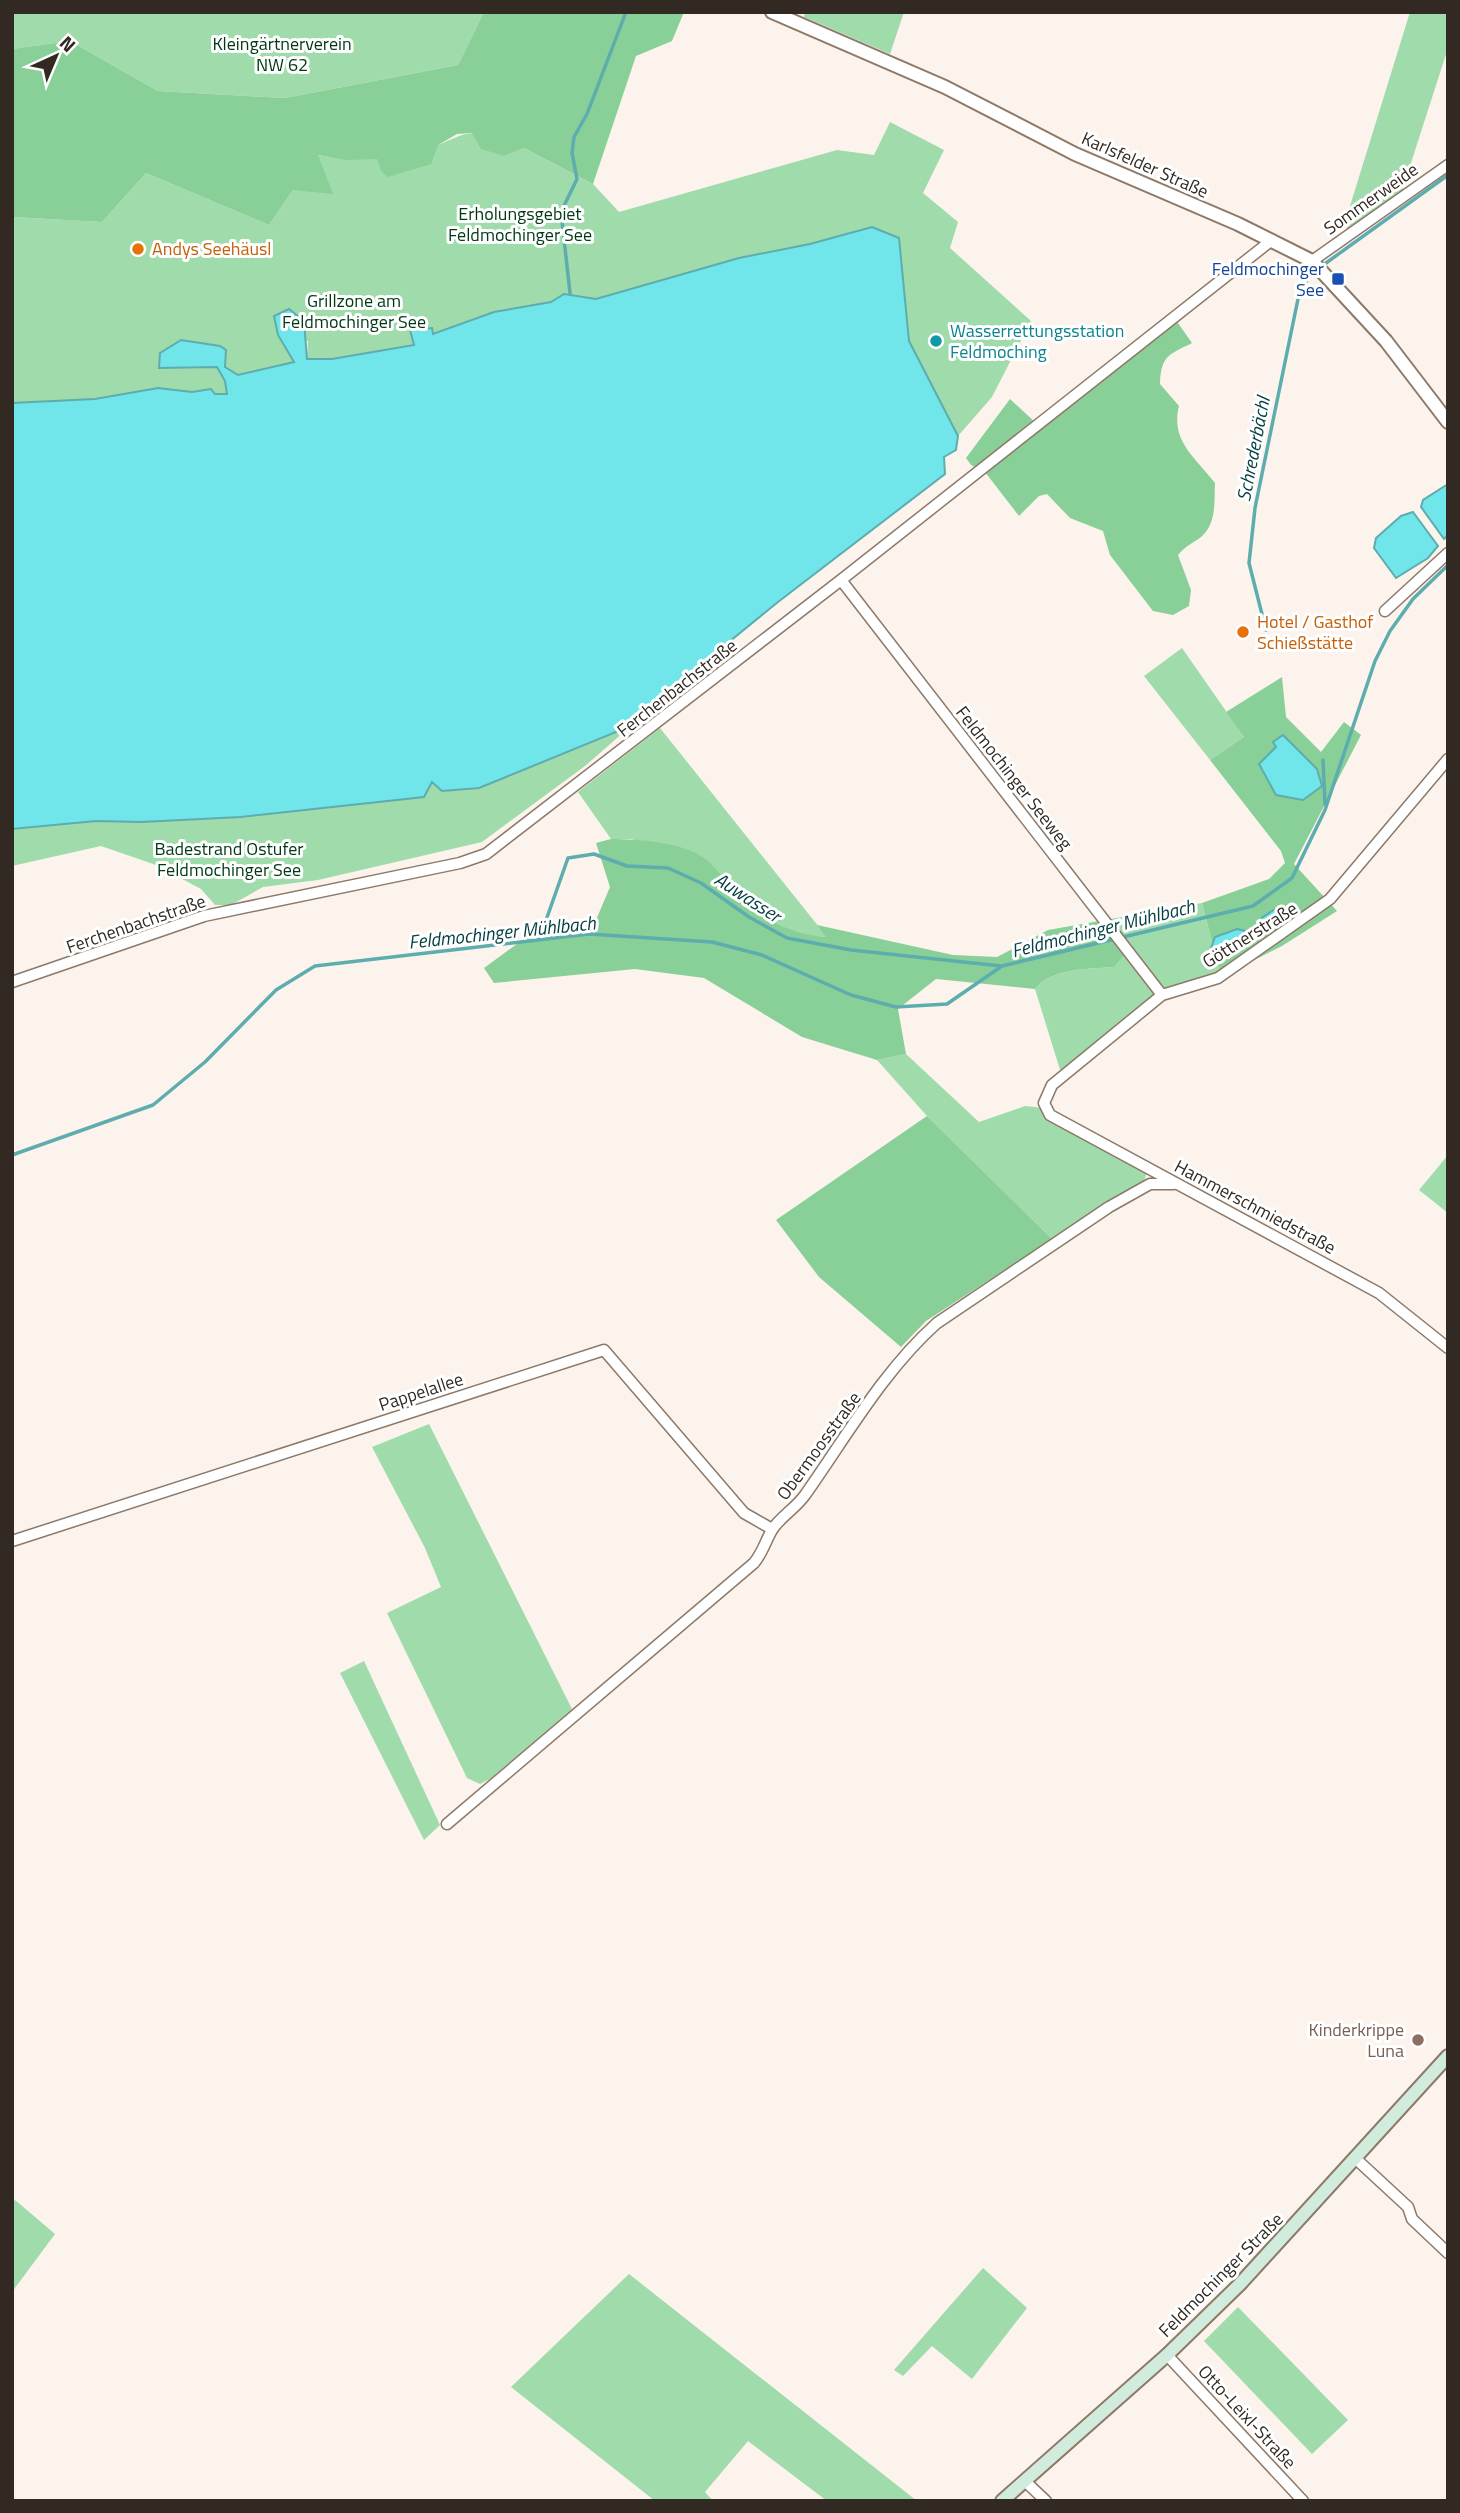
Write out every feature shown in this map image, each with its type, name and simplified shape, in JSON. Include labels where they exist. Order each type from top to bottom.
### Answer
[{"type":"main road","name":"Feldmochinger Straße","points":[[1002,2501],[1167,2355],[1275,2247],[1448,2056]]},
{"type":"street","name":"Karlsfelder Straße","points":[[772,12],[945,87],[1113,172],[1272,240],[1312,261],[1386,341],[1448,422]]},
{"type":"street","name":"Sommerweide","points":[[1312,261],[1448,165]]},
{"type":"street","name":"Ferchenbachstraße","points":[[12,982],[204,916],[460,863],[486,854],[841,580],[1272,240]]},
{"type":"street","points":[[1385,611],[1448,553]]},
{"type":"street","name":"Feldmochinger Seeweg","points":[[841,580],[1162,995]]},
{"type":"street","name":"Göttnerstraße","points":[[1044,1103],[1052,1085],[1162,995],[1218,978],[1315,912],[1330,899],[1448,759]]},
{"type":"street","name":"Hammerschmiedstraße","points":[[1044,1103],[1050,1115],[1379,1293],[1448,1348]]},
{"type":"street","name":"Obermoosstraße","points":[[447,1824],[754,1563],[766,1548],[772,1530],[796,1507],[919,1339],[937,1323],[1109,1207],[1150,1184],[1178,1184]]},
{"type":"street","name":"Pappelallee","points":[[12,1541],[604,1350],[744,1513],[772,1530]]},
{"type":"street","points":[[1355,2158],[1408,2207],[1412,2219],[1448,2253]]},
{"type":"street","name":"Otto-Leixl-Straße","points":[[1167,2355],[1303,2501]]},
{"type":"street","points":[[1026,2482],[1046,2501]]},
{"type":"green space","name":"Kleingärtnerverein NW 62","points":[[12,12],[484,12],[458,65],[285,98],[158,91],[70,41],[12,49]]},
{"type":"green space","points":[[484,12],[684,12],[672,41],[636,56],[593,184],[524,148],[505,156],[481,149],[472,133],[457,134],[438,145],[431,164],[388,177],[381,171],[377,159],[347,160],[318,155],[333,194],[293,190],[269,225],[146,173],[102,222],[12,217],[12,49],[70,41],[158,91],[285,98],[458,65]]},
{"type":"green space","points":[[805,12],[904,12],[890,54],[804,17]]},
{"type":"green space","points":[[1410,12],[1448,12],[1448,48],[1401,194],[1347,231],[1346,219]]},
{"type":"green space","name":"Erholungsgebiet Feldmochinger See","points":[[890,122],[944,150],[923,193],[958,222],[950,248],[1031,321],[992,397],[958,436],[909,341],[899,238],[872,227],[810,244],[739,258],[596,299],[564,294],[551,302],[494,312],[433,334],[411,330],[414,345],[332,359],[307,359],[308,341],[278,336],[294,362],[238,375],[225,367],[226,350],[160,353],[160,368],[217,367],[225,381],[227,394],[215,394],[210,389],[192,392],[158,388],[95,399],[12,403],[12,217],[102,222],[146,173],[269,225],[317,155],[362,159],[392,156],[422,150],[473,133],[505,156],[524,148],[593,184],[619,212],[837,150],[874,155]]},
{"type":"green space","points":[[1173,316],[1192,343],[1167,357],[1162,367],[1160,384],[1179,406],[1177,418],[1181,439],[1215,483],[1214,512],[1210,525],[1201,537],[1178,555],[1191,590],[1189,606],[1173,615],[1153,611],[1110,555],[1103,531],[1070,518],[1047,494],[1039,496],[1019,516],[985,472],[971,465],[966,458],[1010,399],[1037,424]]},
{"type":"green space","points":[[1182,648],[1244,737],[1210,760],[1144,676]]},
{"type":"green space","points":[[1282,677],[1286,717],[1321,752],[1344,722],[1361,735],[1294,864],[1337,911],[1282,946],[1221,977],[1202,903],[1269,879],[1285,863],[1281,851],[1210,760],[1244,737],[1226,712]]},
{"type":"green space","name":"Badestrand Ostufer Feldmochinger See","points":[[640,718],[585,766],[482,842],[318,880],[263,887],[231,905],[215,905],[201,889],[156,865],[101,846],[12,866],[12,829],[96,821],[141,822],[241,817],[424,797],[432,781],[479,788],[621,730]]},
{"type":"green space","points":[[660,728],[827,937],[800,935],[763,916],[737,892],[632,839],[611,839],[578,792]]},
{"type":"green space","points":[[611,839],[659,842],[695,853],[708,861],[740,896],[762,914],[785,927],[811,935],[826,937],[817,925],[953,955],[997,957],[1048,930],[1105,920],[1127,951],[1114,967],[1061,973],[1042,982],[1035,989],[936,979],[898,1009],[906,1054],[877,1060],[802,1037],[704,978],[635,969],[494,983],[484,968],[536,930],[591,932],[610,887],[596,843]]},
{"type":"green space","points":[[1202,903],[1221,977],[1162,994],[1061,1073],[1035,989],[1042,982],[1061,973],[1114,967],[1105,920]]},
{"type":"green space","points":[[906,1054],[979,1122],[1025,1106],[1044,1108],[1147,1172],[1144,1181],[1102,1204],[1052,1239],[927,1116],[877,1060]]},
{"type":"green space","points":[[927,1116],[1052,1239],[926,1321],[901,1347],[819,1277],[776,1220]]},
{"type":"green space","points":[[1448,1155],[1448,1213],[1419,1190]]},
{"type":"green space","points":[[429,1424],[572,1709],[490,1779],[480,1784],[467,1778],[387,1613],[441,1587],[425,1548],[372,1447]]},
{"type":"green space","points":[[364,1661],[440,1825],[424,1840],[340,1673]]},
{"type":"green space","points":[[15,2200],[55,2234],[12,2292],[12,2202]]},
{"type":"green space","points":[[983,2268],[1027,2308],[972,2379],[932,2346],[903,2376],[894,2370]]},
{"type":"green space","points":[[629,2274],[917,2501],[827,2501],[748,2441],[705,2492],[713,2501],[655,2501],[511,2387]]},
{"type":"green space","points":[[1238,2307],[1348,2420],[1312,2454],[1204,2341]]},
{"type":"water","points":[[872,227],[899,238],[909,341],[958,436],[956,450],[944,457],[945,474],[778,602],[621,730],[479,788],[442,791],[432,782],[424,797],[241,817],[141,822],[96,821],[12,829],[12,403],[95,399],[158,388],[192,392],[211,389],[215,394],[227,394],[225,381],[217,367],[159,368],[160,353],[181,340],[220,346],[226,350],[225,367],[238,375],[294,362],[278,335],[274,316],[289,309],[304,321],[307,359],[332,359],[414,345],[410,330],[432,328],[433,334],[494,312],[551,302],[564,294],[596,299],[739,258],[810,244]]},
{"type":"water","points":[[1448,484],[1448,535],[1444,539],[1421,507],[1423,500]]},
{"type":"water","points":[[1413,512],[1438,546],[1428,558],[1396,578],[1374,548],[1376,538],[1401,516]]},
{"type":"water","points":[[1283,735],[1317,769],[1322,786],[1303,800],[1276,795],[1259,764],[1276,747],[1273,742]]},
{"type":"water","points":[[1278,907],[1286,918],[1268,932],[1260,919]]},
{"type":"water","points":[[1237,929],[1246,931],[1253,941],[1227,958],[1216,956],[1211,948],[1215,937]]},
{"type":"waterway","points":[[570,293],[561,212],[577,179],[572,153],[574,137],[587,114],[626,12]]},
{"type":"waterway","name":"Schrederbächl","points":[[1326,263],[1448,175]]},
{"type":"waterway","name":"Schrederbächl","points":[[1266,630],[1249,563],[1255,508],[1298,299],[1309,276]]},
{"type":"waterway","name":"Feldmochinger Mühlbach","points":[[12,1155],[153,1105],[205,1062],[276,990],[315,966],[589,934],[712,942],[762,955],[851,995],[896,1007],[947,1004],[1002,966],[1253,906],[1292,878],[1325,810],[1375,661],[1390,631],[1413,599],[1448,565]]},
{"type":"waterway","name":"Schrederbächl","points":[[1323,760],[1325,804]]},
{"type":"waterway","name":"Auwasser","points":[[539,940],[568,858],[594,854],[627,866],[668,868],[701,883],[749,917],[787,938],[851,950],[1001,966]]},
{"type":"place","name":"Andys Seehäusl","points":[[138,249]]},
{"type":"place","name":"Feldmochinger See","points":[[1338,279]]},
{"type":"place","name":"Wasserrettungsstation Feldmoching","points":[[936,341]]},
{"type":"place","name":"Hotel / Gasthof Schießstätte","points":[[1243,632]]},
{"type":"place","name":"Kinderkrippe Luna","points":[[1418,2040]]},
{"type":"park label","name":"Grillzone am Feldmochinger See","points":[[354,311]]}]
